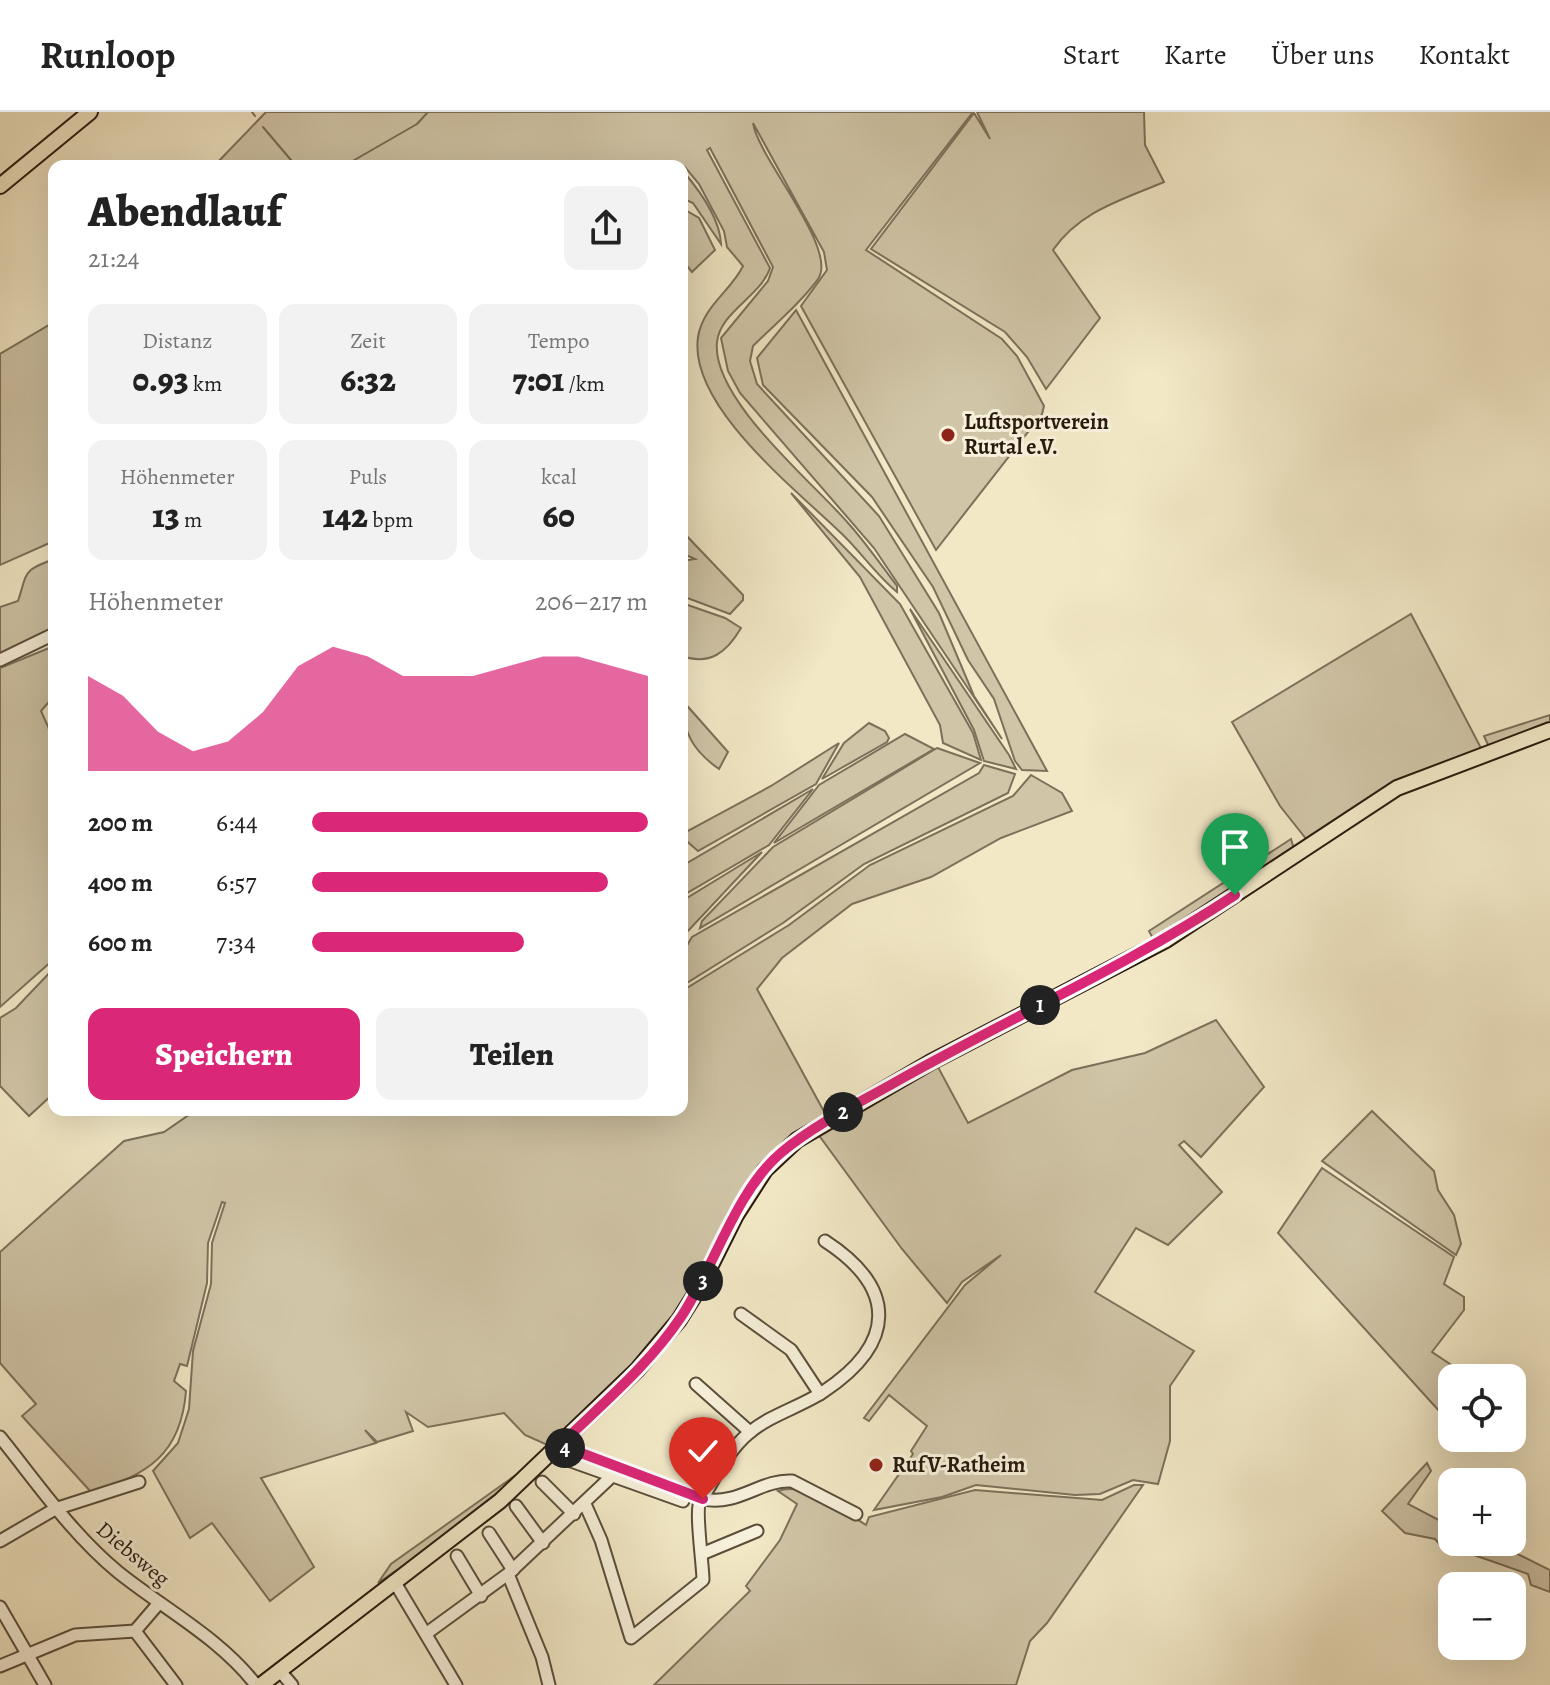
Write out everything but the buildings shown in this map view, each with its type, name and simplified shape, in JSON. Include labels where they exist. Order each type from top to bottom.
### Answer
[{"type":"main road","points":[[0,186],[87,113]]},
{"type":"main road","points":[[259,1685],[500,1501],[659,1346],[701,1285],[736,1215],[765,1170],[797,1140],[931,1062],[1166,940],[1397,788],[1550,730]]},
{"type":"street","points":[[0,660],[48,637]]},
{"type":"street","points":[[585,1504],[601,1540],[631,1638],[703,1580],[704,1553],[697,1505],[726,1458],[750,1432],[820,1394],[859,1360],[870,1345],[880,1314],[878,1299],[865,1272],[825,1241]]},
{"type":"street","points":[[741,1314],[791,1350],[820,1394]]},
{"type":"street","points":[[696,1384],[750,1432]]},
{"type":"street","name":"Diebsweg","points":[[1,1439],[85,1542],[159,1603],[239,1662],[259,1685]]},
{"type":"street","points":[[560,1445],[703,1499],[716,1502],[740,1498],[781,1480],[792,1481],[856,1514]]},
{"type":"street","points":[[571,1461],[683,1501]]},
{"type":"street","points":[[427,1633],[510,1572],[612,1476]]},
{"type":"street","points":[[0,1541],[55,1509],[139,1482]]},
{"type":"street","points":[[542,1482],[574,1514]]},
{"type":"street","points":[[516,1506],[543,1543]]},
{"type":"street","points":[[704,1553],[757,1531]]},
{"type":"street","points":[[489,1533],[510,1572],[542,1657],[549,1685]]},
{"type":"street","points":[[457,1556],[481,1596]]},
{"type":"street","points":[[394,1581],[456,1685]]},
{"type":"street","points":[[0,1666],[75,1635],[135,1631],[159,1603]]},
{"type":"street","points":[[0,1607],[45,1685]]},
{"type":"street","points":[[135,1631],[176,1685]]},
{"type":"street","points":[[279,1670],[292,1685]]},
{"type":"shaded area","points":[[266,112],[973,112],[866,250],[1002,339],[1017,356],[1044,406],[1042,414],[936,550],[801,306],[827,270],[824,252],[753,123],[768,158],[808,226],[821,265],[818,279],[811,288],[753,346],[750,361],[757,384],[879,516],[939,613],[974,696],[1002,739],[874,548],[740,393],[728,371],[721,338],[768,281],[773,267],[710,148],[707,150],[770,268],[758,287],[720,331],[717,342],[719,364],[730,389],[747,414],[855,531],[897,586],[897,592],[842,534],[774,471],[728,418],[710,391],[700,364],[698,337],[705,316],[743,266],[727,247],[724,231],[699,184],[688,171],[688,160],[220,160]]},
{"type":"shaded area","points":[[977,112],[1144,112],[1145,145],[1164,182],[1089,216],[1053,250],[1100,318],[1046,389],[1027,357],[1005,332],[871,249],[974,113],[990,139]]},
{"type":"shaded area","points":[[688,178],[713,215],[721,244],[693,203],[688,201]]},
{"type":"shaded area","points":[[688,212],[699,218],[715,250],[692,272],[688,267]]},
{"type":"shaded area","points":[[796,310],[1047,771],[1022,770],[1015,761],[994,699],[968,660],[933,587],[872,497],[763,385],[757,358]]},
{"type":"shaded area","points":[[48,326],[48,544],[0,565],[0,354]]},
{"type":"shaded area","points":[[791,493],[900,604],[973,733],[981,760],[943,743],[940,725],[860,577]]},
{"type":"shaded area","points":[[688,537],[743,595],[743,600],[730,614],[688,598],[688,560],[695,559],[688,556]]},
{"type":"shaded area","points":[[48,561],[48,640],[0,662],[0,607],[18,601],[25,578],[36,566]]},
{"type":"shaded area","points":[[688,605],[725,618],[741,628],[730,644],[717,655],[688,658]]},
{"type":"shaded area","points":[[910,609],[1016,769],[984,761],[974,730]]},
{"type":"shaded area","points":[[1411,614],[1482,750],[1307,840],[1280,806],[1232,722]]},
{"type":"shaded area","points":[[48,648],[48,703],[41,711],[48,727],[48,964],[0,1007],[0,668]]},
{"type":"shaded area","points":[[688,707],[728,752],[719,769],[702,755],[688,733]]},
{"type":"shaded area","points":[[1550,715],[1550,726],[1489,747],[1484,736]]},
{"type":"shaded area","points":[[869,723],[885,731],[889,738],[887,742],[822,779],[844,743]]},
{"type":"shaded area","points":[[905,734],[934,749],[774,843],[819,785]]},
{"type":"shaded area","points":[[839,743],[816,784],[698,851],[688,842],[688,831],[771,786]]},
{"type":"shaded area","points":[[937,748],[980,763],[700,928],[702,921],[773,847]]},
{"type":"shaded area","points":[[984,765],[1015,774],[1008,793],[864,864],[783,923],[688,982],[688,944],[692,937],[979,773]]},
{"type":"shaded area","points":[[1031,775],[1062,793],[1072,811],[1001,838],[931,877],[852,904],[782,958],[757,989],[827,1117],[788,1140],[708,1259],[670,1323],[633,1367],[552,1447],[525,1435],[504,1413],[428,1427],[406,1412],[413,1431],[377,1442],[365,1430],[376,1443],[261,1478],[314,1567],[270,1601],[212,1523],[190,1538],[153,1471],[178,1443],[189,1409],[193,1351],[211,1284],[212,1243],[225,1203],[222,1202],[208,1243],[207,1283],[187,1366],[180,1364],[174,1381],[186,1391],[183,1413],[169,1447],[158,1459],[129,1478],[91,1492],[22,1416],[36,1404],[0,1363],[0,1252],[124,1141],[164,1132],[187,1116],[688,1116],[688,987],[789,925],[870,865],[1013,796]]},
{"type":"shaded area","points":[[813,789],[769,845],[688,892],[688,862]]},
{"type":"shaded area","points":[[1291,839],[1294,849],[1154,940],[1149,931]]},
{"type":"shaded area","points":[[762,852],[688,931],[688,897]]},
{"type":"shaded area","points":[[48,974],[48,1099],[29,1116],[0,1086],[0,1018],[16,1008]]},
{"type":"shaded area","points":[[1216,1020],[1264,1087],[1201,1157],[1184,1141],[1179,1145],[1222,1192],[1168,1245],[1136,1228],[1095,1292],[1194,1351],[1170,1386],[1170,1441],[1158,1484],[1133,1480],[1100,1494],[1075,1495],[976,1485],[942,1497],[874,1510],[913,1454],[911,1451],[927,1426],[889,1395],[869,1421],[864,1418],[965,1285],[1001,1255],[962,1282],[947,1303],[902,1249],[818,1134],[938,1067],[968,1123],[1072,1070],[1145,1053]]},
{"type":"shaded area","points":[[1372,1111],[1434,1171],[1438,1190],[1454,1215],[1461,1244],[1456,1255],[1322,1161]]},
{"type":"shaded area","points":[[1322,1168],[1454,1257],[1444,1284],[1464,1297],[1464,1310],[1432,1352],[1450,1364],[1438,1364],[1438,1410],[1278,1233]]},
{"type":"shaded area","points":[[1427,1463],[1431,1471],[1408,1504],[1438,1520],[1438,1542],[1435,1539],[1405,1533],[1382,1511]]},
{"type":"shaded area","points":[[527,1467],[454,1531],[378,1583],[391,1564]]},
{"type":"shaded area","points":[[1134,1485],[1143,1485],[1047,1623],[1030,1641],[1016,1685],[654,1685],[750,1591],[746,1586],[780,1540],[797,1504],[778,1491],[789,1489],[812,1494],[866,1525],[869,1517],[975,1490],[1102,1500]]},
{"type":"shaded area","points":[[1477,1556],[1522,1556],[1550,1570],[1550,1592],[1531,1585],[1528,1574]]},
{"type":"waterway","points":[[252,112],[255,116]]},
{"type":"waterway","points":[[354,160],[417,124],[428,112]]},
{"type":"waterway","points":[[263,127],[291,160]]},
{"type":"place","name":"Luftsportverein Rurtal e.V.","points":[[948,435]]},
{"type":"place","name":"RufV-Ratheim","points":[[876,1465]]},
{"type":"route","points":[[703,1499],[589,1459],[560,1445],[637,1370],[679,1320],[701,1285],[736,1215],[779,1154],[839,1114],[931,1062],[1166,940],[1235,895]]}]
